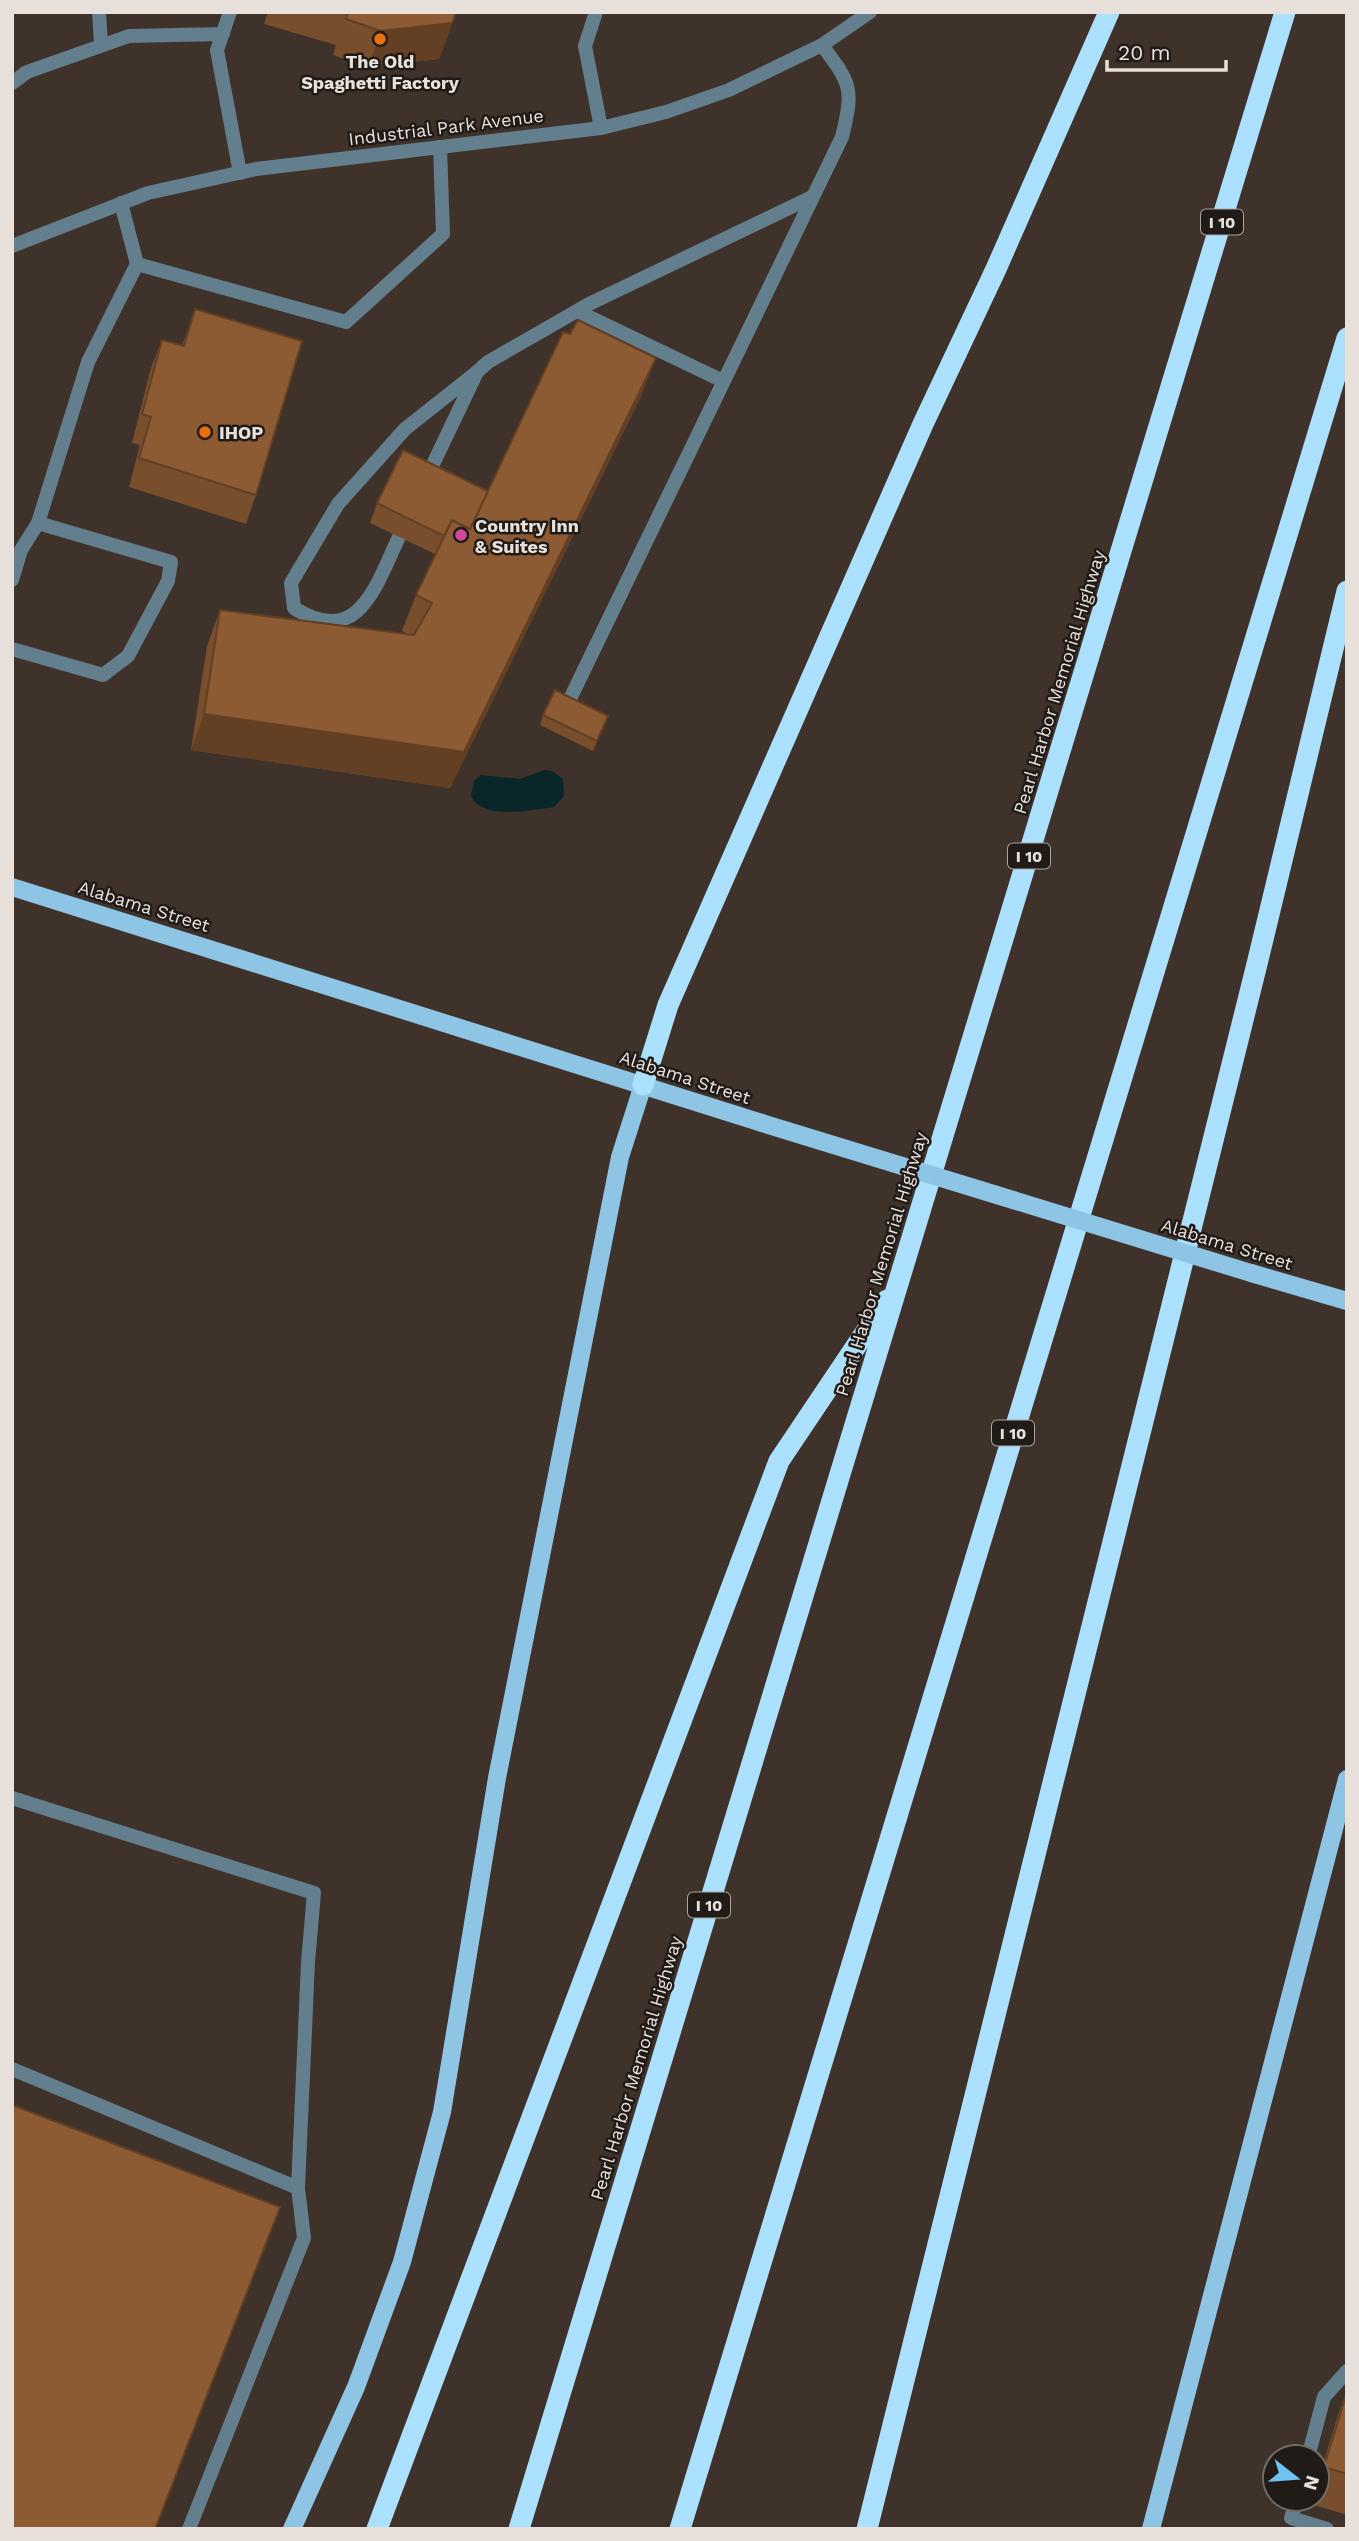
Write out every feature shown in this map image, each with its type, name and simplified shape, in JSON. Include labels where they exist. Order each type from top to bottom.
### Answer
[{"type":"highway","points":[[643,1085],[674,992],[912,449],[996,270],[1109,12]]},
{"type":"highway","name":"Pearl Harbor Memorial Highway","points":[[519,2529],[1285,12]]},
{"type":"highway","name":"I 10","points":[[680,2529],[1347,338]]},
{"type":"highway","points":[[867,2529],[1251,991],[1347,591]]},
{"type":"highway","points":[[377,2529],[779,1461],[900,1281]]},
{"type":"main road","name":"Alabama Street","points":[[12,887],[762,1124],[1347,1301]]},
{"type":"main road","points":[[292,2529],[356,2387],[397,2274],[442,2112],[502,1751],[620,1157],[643,1085]]},
{"type":"main road","points":[[1151,2529],[1347,1779]]},
{"type":"street","points":[[99,12],[101,44]]},
{"type":"street","points":[[230,12],[217,50],[240,173]]},
{"type":"street","points":[[596,12],[585,46],[601,128]]},
{"type":"street","name":"Industrial Park Avenue","points":[[12,246],[148,193],[240,173],[601,128],[666,112],[729,90],[822,44],[870,12]]},
{"type":"street","points":[[14,80],[27,72],[129,36],[223,34]]},
{"type":"street","points":[[568,703],[842,137],[851,102],[846,78],[822,44]]},
{"type":"street","points":[[137,264],[346,322],[443,234],[440,147]]},
{"type":"street","points":[[399,537],[373,591],[359,612],[338,623],[312,620],[294,608],[291,583],[338,504],[405,429],[488,362],[577,311],[812,197]]},
{"type":"street","points":[[12,580],[21,550],[38,523],[88,362],[137,264],[121,203]]},
{"type":"street","points":[[577,311],[723,381]]},
{"type":"street","points":[[424,482],[477,372]]},
{"type":"street","points":[[12,649],[103,674],[128,656],[168,581],[171,562],[38,523]]},
{"type":"street","points":[[12,1798],[314,1893],[308,1962],[298,2188],[304,2238],[189,2529]]},
{"type":"street","points":[[12,2069],[298,2188]]},
{"type":"street","points":[[1312,2443],[1324,2397],[1347,2371]]},
{"type":"street","points":[[1293,2513],[1292,2518],[1326,2529]]},
{"type":"water","points":[[545,770],[552,771],[563,779],[564,796],[554,807],[496,811],[477,804],[471,796],[474,781],[481,775],[520,779]]},
{"type":"building","points":[[348,12],[456,12],[452,23],[381,31],[346,19]]},
{"type":"building","points":[[195,309],[302,341],[256,495],[139,458],[151,417],[142,414],[162,340],[184,346]]},
{"type":"building","points":[[578,320],[656,358],[464,752],[204,714],[220,610],[414,635],[432,603],[416,595],[452,520],[470,529],[563,332],[570,334]]},
{"type":"building","points":[[403,450],[488,491],[470,529],[452,520],[444,536],[377,503]]},
{"type":"building","points":[[555,690],[608,716],[597,741],[543,715]]},
{"type":"building","points":[[12,2105],[280,2207],[155,2529],[12,2529]]},
{"type":"building","points":[[1347,2392],[1347,2474],[1331,2469],[1331,2444]]},
{"type":"place","name":"The Old Spaghetti Factory","points":[[380,39]]},
{"type":"place","name":"IHOP","points":[[205,432]]},
{"type":"place","name":"Country Inn & Suites","points":[[461,535]]}]
